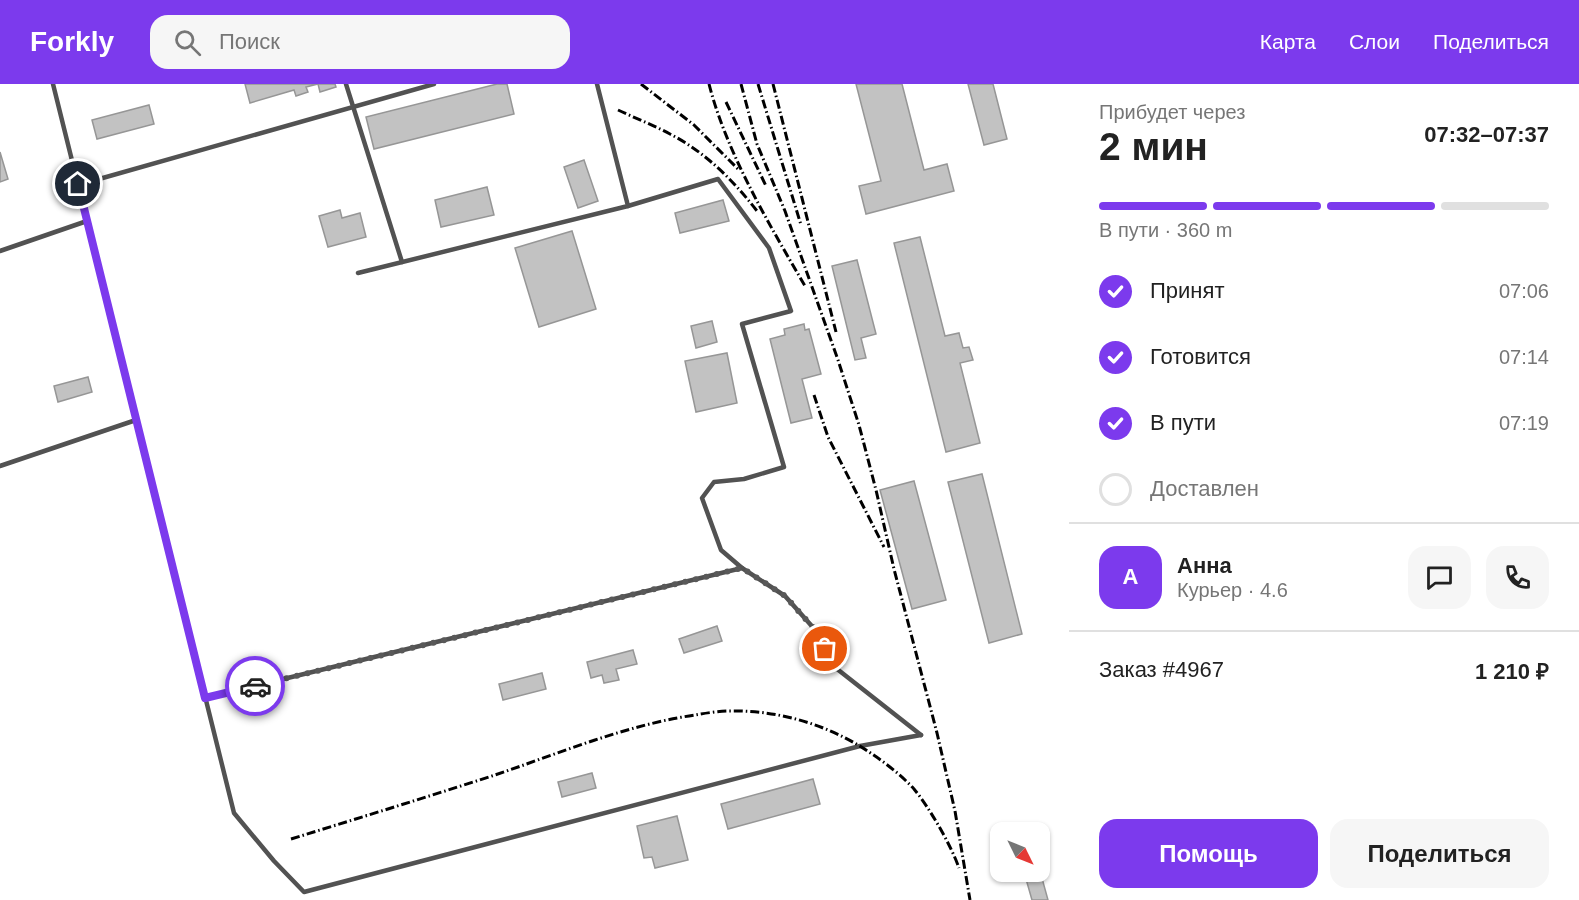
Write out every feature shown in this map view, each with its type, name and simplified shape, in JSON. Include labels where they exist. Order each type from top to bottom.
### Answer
[{"type":"lane","points":[[53,84],[234,813],[274,861],[304,892],[308,900]]},
{"type":"lane","points":[[346,84],[402,262]]},
{"type":"lane","points":[[78,184],[434,84]]},
{"type":"lane","points":[[597,84],[628,206]]},
{"type":"lane","points":[[304,892],[860,746],[921,735],[832,665],[818,633],[785,596],[742,568],[721,550],[702,498],[714,482],[744,479],[784,467],[742,324],[791,311],[769,248],[718,179],[628,206],[358,273]]},
{"type":"lane","points":[[0,250],[87,221]]},
{"type":"lane","points":[[0,465],[136,420]]},
{"type":"lane","points":[[205,698],[742,568]]},
{"type":"building","points":[[245,84],[318,84],[306,87],[308,92],[296,96],[294,90],[250,103]]},
{"type":"building","points":[[318,84],[335,84],[336,87],[320,92]]},
{"type":"building","points":[[497,84],[507,84],[514,114],[374,149],[366,117]]},
{"type":"building","points":[[856,84],[902,84],[924,170],[947,164],[954,191],[866,214],[859,186],[881,181]]},
{"type":"building","points":[[968,84],[993,84],[1007,139],[984,145]]},
{"type":"building","points":[[149,105],[154,124],[97,139],[92,120]]},
{"type":"building","points":[[0,152],[8,179],[0,182]]},
{"type":"building","points":[[584,160],[598,201],[578,208],[564,167]]},
{"type":"building","points":[[487,187],[494,215],[441,227],[435,200]]},
{"type":"building","points":[[723,200],[729,221],[680,233],[675,213]]},
{"type":"building","points":[[340,210],[342,218],[360,213],[366,237],[328,247],[319,216]]},
{"type":"building","points":[[572,231],[596,309],[539,327],[515,248]]},
{"type":"building","points":[[920,237],[945,336],[959,333],[963,348],[969,347],[973,360],[960,363],[980,443],[946,452],[894,243]]},
{"type":"building","points":[[857,260],[876,334],[861,338],[866,358],[855,360],[832,266]]},
{"type":"building","points":[[712,321],[717,342],[696,348],[691,326]]},
{"type":"building","points":[[804,324],[805,330],[809,329],[821,374],[802,379],[812,418],[791,423],[770,339],[785,335],[784,329]]},
{"type":"building","points":[[727,353],[737,403],[696,412],[685,361]]},
{"type":"building","points":[[88,377],[92,392],[58,402],[54,386]]},
{"type":"building","points":[[982,474],[1022,634],[989,643],[948,482]]},
{"type":"building","points":[[914,481],[946,600],[912,609],[880,490]]},
{"type":"building","points":[[717,626],[722,641],[684,653],[679,639]]},
{"type":"building","points":[[633,650],[637,664],[616,669],[619,680],[604,683],[602,675],[591,678],[587,662]]},
{"type":"building","points":[[542,673],[546,689],[503,700],[499,684]]},
{"type":"building","points":[[592,773],[596,788],[562,797],[558,782]]},
{"type":"building","points":[[813,779],[820,804],[728,829],[721,804]]},
{"type":"building","points":[[677,816],[688,860],[655,868],[652,857],[644,858],[637,826]]},
{"type":"building","points":[[1027,882],[1043,882],[1048,900],[1032,900]]},
{"type":"railway","points":[[641,84],[694,125],[738,169]]},
{"type":"railway","points":[[709,84],[727,136],[750,188],[805,286]]},
{"type":"railway","points":[[741,84],[757,144],[785,211],[859,425],[937,733],[955,811],[970,900]]},
{"type":"railway","points":[[758,84],[801,225]]},
{"type":"railway","points":[[773,84],[836,332]]},
{"type":"railway","points":[[726,102],[766,186]]},
{"type":"railway","points":[[618,110],[664,131],[695,149],[728,178],[757,211]]},
{"type":"railway","points":[[814,395],[828,437],[884,547]]},
{"type":"railway","points":[[291,839],[495,775],[594,740],[644,726],[708,713],[749,711],[787,717],[823,728],[856,744],[883,762],[904,779],[920,797],[933,816],[959,868]]},
{"type":"way so far","points":[[255,686],[742,568],[785,596],[818,633],[825,649]]},
{"type":"route","points":[[78,184],[205,698],[255,686]]}]
